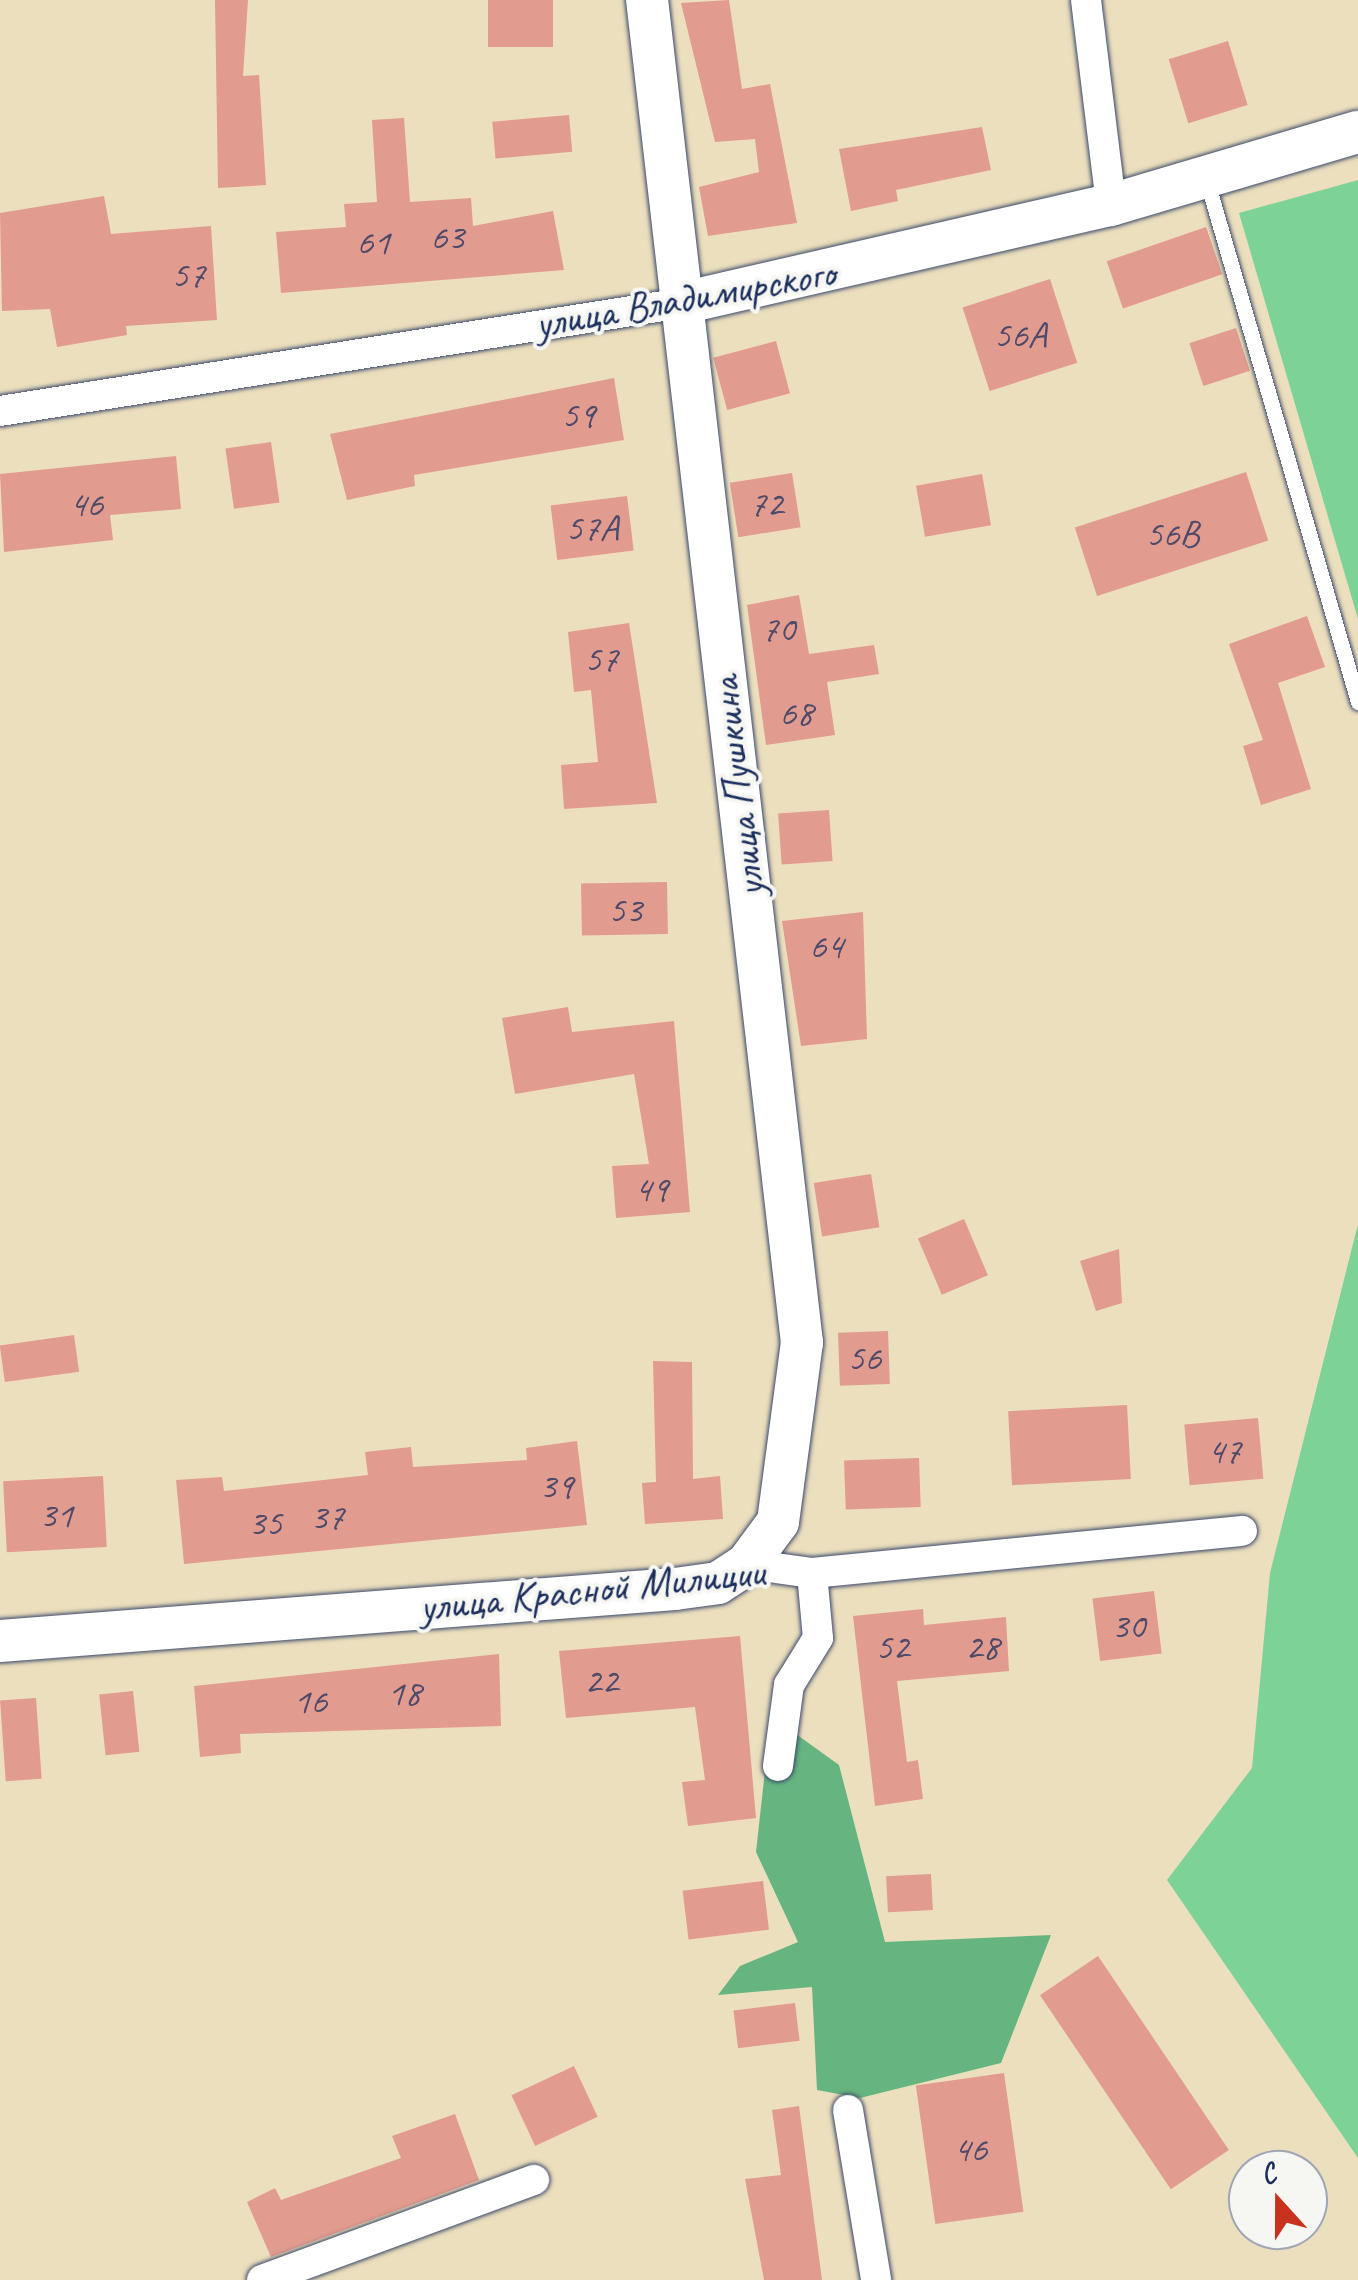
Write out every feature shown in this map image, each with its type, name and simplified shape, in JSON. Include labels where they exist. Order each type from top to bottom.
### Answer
[{"type":"street","name":"улица Пушкина","points":[[647,0],[802,1343],[778,1522],[747,1564]]},
{"type":"street","points":[[1086,0],[1111,204]]},
{"type":"street","name":"улица Владимирского","points":[[0,411],[682,303],[1111,204],[1358,132]]},
{"type":"street","name":"улица Красной Милиции","points":[[0,1641],[675,1589],[718,1582],[747,1564],[812,1573],[1242,1531]]},
{"type":"street","points":[[778,1766],[790,1685],[818,1638],[812,1573]]},
{"type":"street","points":[[848,2110],[876,2280]]},
{"type":"street","points":[[262,2280],[534,2180]]},
{"type":"lane","points":[[1206,177],[1358,702]]},
{"type":"green space","points":[[1358,180],[1358,619],[1239,213]]},
{"type":"green space","points":[[1358,1224],[1358,2158],[1167,1880],[1252,1768],[1270,1573]]},
{"type":"green space","points":[[771,1716],[839,1765],[885,1942],[1051,1935],[1001,2063],[860,2098],[817,2090],[812,1987],[718,1995],[740,1966],[798,1942],[756,1852]]},
{"type":"building","points":[[215,0],[248,0],[243,76],[259,75],[266,185],[218,188]]},
{"type":"building","points":[[488,0],[553,0],[553,47],[488,47]]},
{"type":"building","points":[[729,0],[742,89],[770,84],[797,223],[708,236],[699,187],[759,172],[755,139],[715,142],[681,3]]},
{"type":"building","points":[[1228,41],[1248,105],[1188,123],[1169,59]]},
{"type":"building","points":[[569,115],[572,152],[496,159],[492,122]]},
{"type":"building","points":[[404,118],[410,202],[471,198],[473,226],[553,211],[564,270],[281,293],[276,232],[346,227],[344,204],[377,202],[372,120]]},
{"type":"building","points":[[982,127],[991,170],[896,190],[898,201],[851,211],[839,149]]},
{"type":"building","points":[[104,196],[111,234],[211,226],[217,320],[126,326],[127,335],[57,347],[50,309],[2,311],[0,213]]},
{"type":"building","points":[[1206,227],[1222,274],[1123,308],[1107,261]]},
{"type":"building","points":[[1050,279],[1077,363],[990,391],[963,307]]},
{"type":"building","points":[[1236,328],[1250,371],[1203,386],[1189,343]]},
{"type":"building","points":[[776,341],[790,393],[727,410],[713,358]]},
{"type":"building","points":[[614,378],[624,440],[414,475],[415,486],[347,500],[330,434]]},
{"type":"building","points":[[271,442],[279,502],[234,509],[225,448]]},
{"type":"building","points":[[176,456],[181,509],[110,515],[113,540],[4,552],[0,474]]},
{"type":"building","points":[[1246,472],[1268,540],[1097,596],[1075,528]]},
{"type":"building","points":[[792,473],[801,527],[738,537],[730,483]]},
{"type":"building","points":[[982,474],[991,525],[925,537],[916,486]]},
{"type":"building","points":[[627,496],[634,551],[557,560],[551,505]]},
{"type":"building","points":[[799,595],[809,654],[874,645],[879,674],[827,682],[835,735],[766,745],[747,605]]},
{"type":"building","points":[[1307,616],[1325,667],[1278,683],[1311,789],[1261,805],[1243,746],[1263,740],[1229,644]]},
{"type":"building","points":[[629,623],[657,803],[564,809],[561,765],[598,762],[591,690],[574,692],[568,632]]},
{"type":"building","points":[[829,810],[833,861],[782,864],[778,814]]},
{"type":"building","points":[[667,882],[668,934],[582,935],[581,884]]},
{"type":"building","points":[[863,912],[867,1039],[801,1046],[782,921]]},
{"type":"building","points":[[568,1007],[572,1032],[674,1021],[690,1212],[616,1218],[612,1166],[649,1164],[634,1074],[515,1094],[502,1018]]},
{"type":"building","points":[[871,1174],[879,1227],[822,1236],[814,1183]]},
{"type":"building","points":[[964,1219],[988,1275],[942,1295],[918,1239]]},
{"type":"building","points":[[1119,1249],[1122,1303],[1096,1311],[1080,1261]]},
{"type":"building","points":[[888,1331],[890,1384],[840,1386],[838,1333]]},
{"type":"building","points":[[74,1335],[79,1372],[5,1382],[0,1345]]},
{"type":"building","points":[[653,1361],[692,1362],[693,1479],[720,1476],[723,1519],[645,1524],[642,1483],[656,1482]]},
{"type":"building","points":[[1127,1405],[1131,1479],[1012,1485],[1008,1411]]},
{"type":"building","points":[[1258,1418],[1263,1479],[1190,1485],[1184,1424]]},
{"type":"building","points":[[577,1441],[587,1525],[184,1564],[176,1480],[222,1477],[224,1491],[368,1475],[365,1452],[411,1447],[413,1467],[527,1460],[526,1448]]},
{"type":"building","points":[[919,1458],[921,1507],[846,1510],[844,1461]]},
{"type":"building","points":[[103,1476],[107,1547],[7,1552],[3,1481]]},
{"type":"building","points":[[1154,1591],[1162,1654],[1100,1661],[1092,1599]]},
{"type":"building","points":[[923,1609],[924,1625],[1006,1617],[1009,1671],[897,1681],[907,1762],[918,1760],[923,1799],[875,1806],[853,1616]]},
{"type":"building","points":[[740,1636],[756,1818],[688,1826],[682,1782],[705,1780],[695,1707],[566,1718],[559,1651]]},
{"type":"building","points":[[499,1654],[501,1726],[240,1734],[241,1753],[200,1757],[194,1686]]},
{"type":"building","points":[[133,1691],[139,1752],[106,1755],[99,1695]]},
{"type":"building","points":[[36,1698],[42,1779],[6,1781],[0,1701]]},
{"type":"building","points":[[931,1874],[933,1910],[888,1912],[886,1876]]},
{"type":"building","points":[[763,1881],[769,1930],[689,1940],[683,1891]]},
{"type":"building","points":[[1098,1956],[1229,2150],[1171,2189],[1040,1995]]},
{"type":"building","points":[[795,2003],[800,2041],[738,2048],[733,2011]]},
{"type":"building","points":[[574,2066],[598,2117],[535,2146],[511,2095]]},
{"type":"building","points":[[1004,2073],[1023,2212],[935,2224],[916,2085]]},
{"type":"building","points":[[799,2106],[822,2280],[764,2280],[745,2179],[781,2175],[772,2110]]},
{"type":"building","points":[[455,2114],[479,2180],[271,2257],[247,2202],[275,2188],[281,2200],[401,2158],[392,2136]]}]
